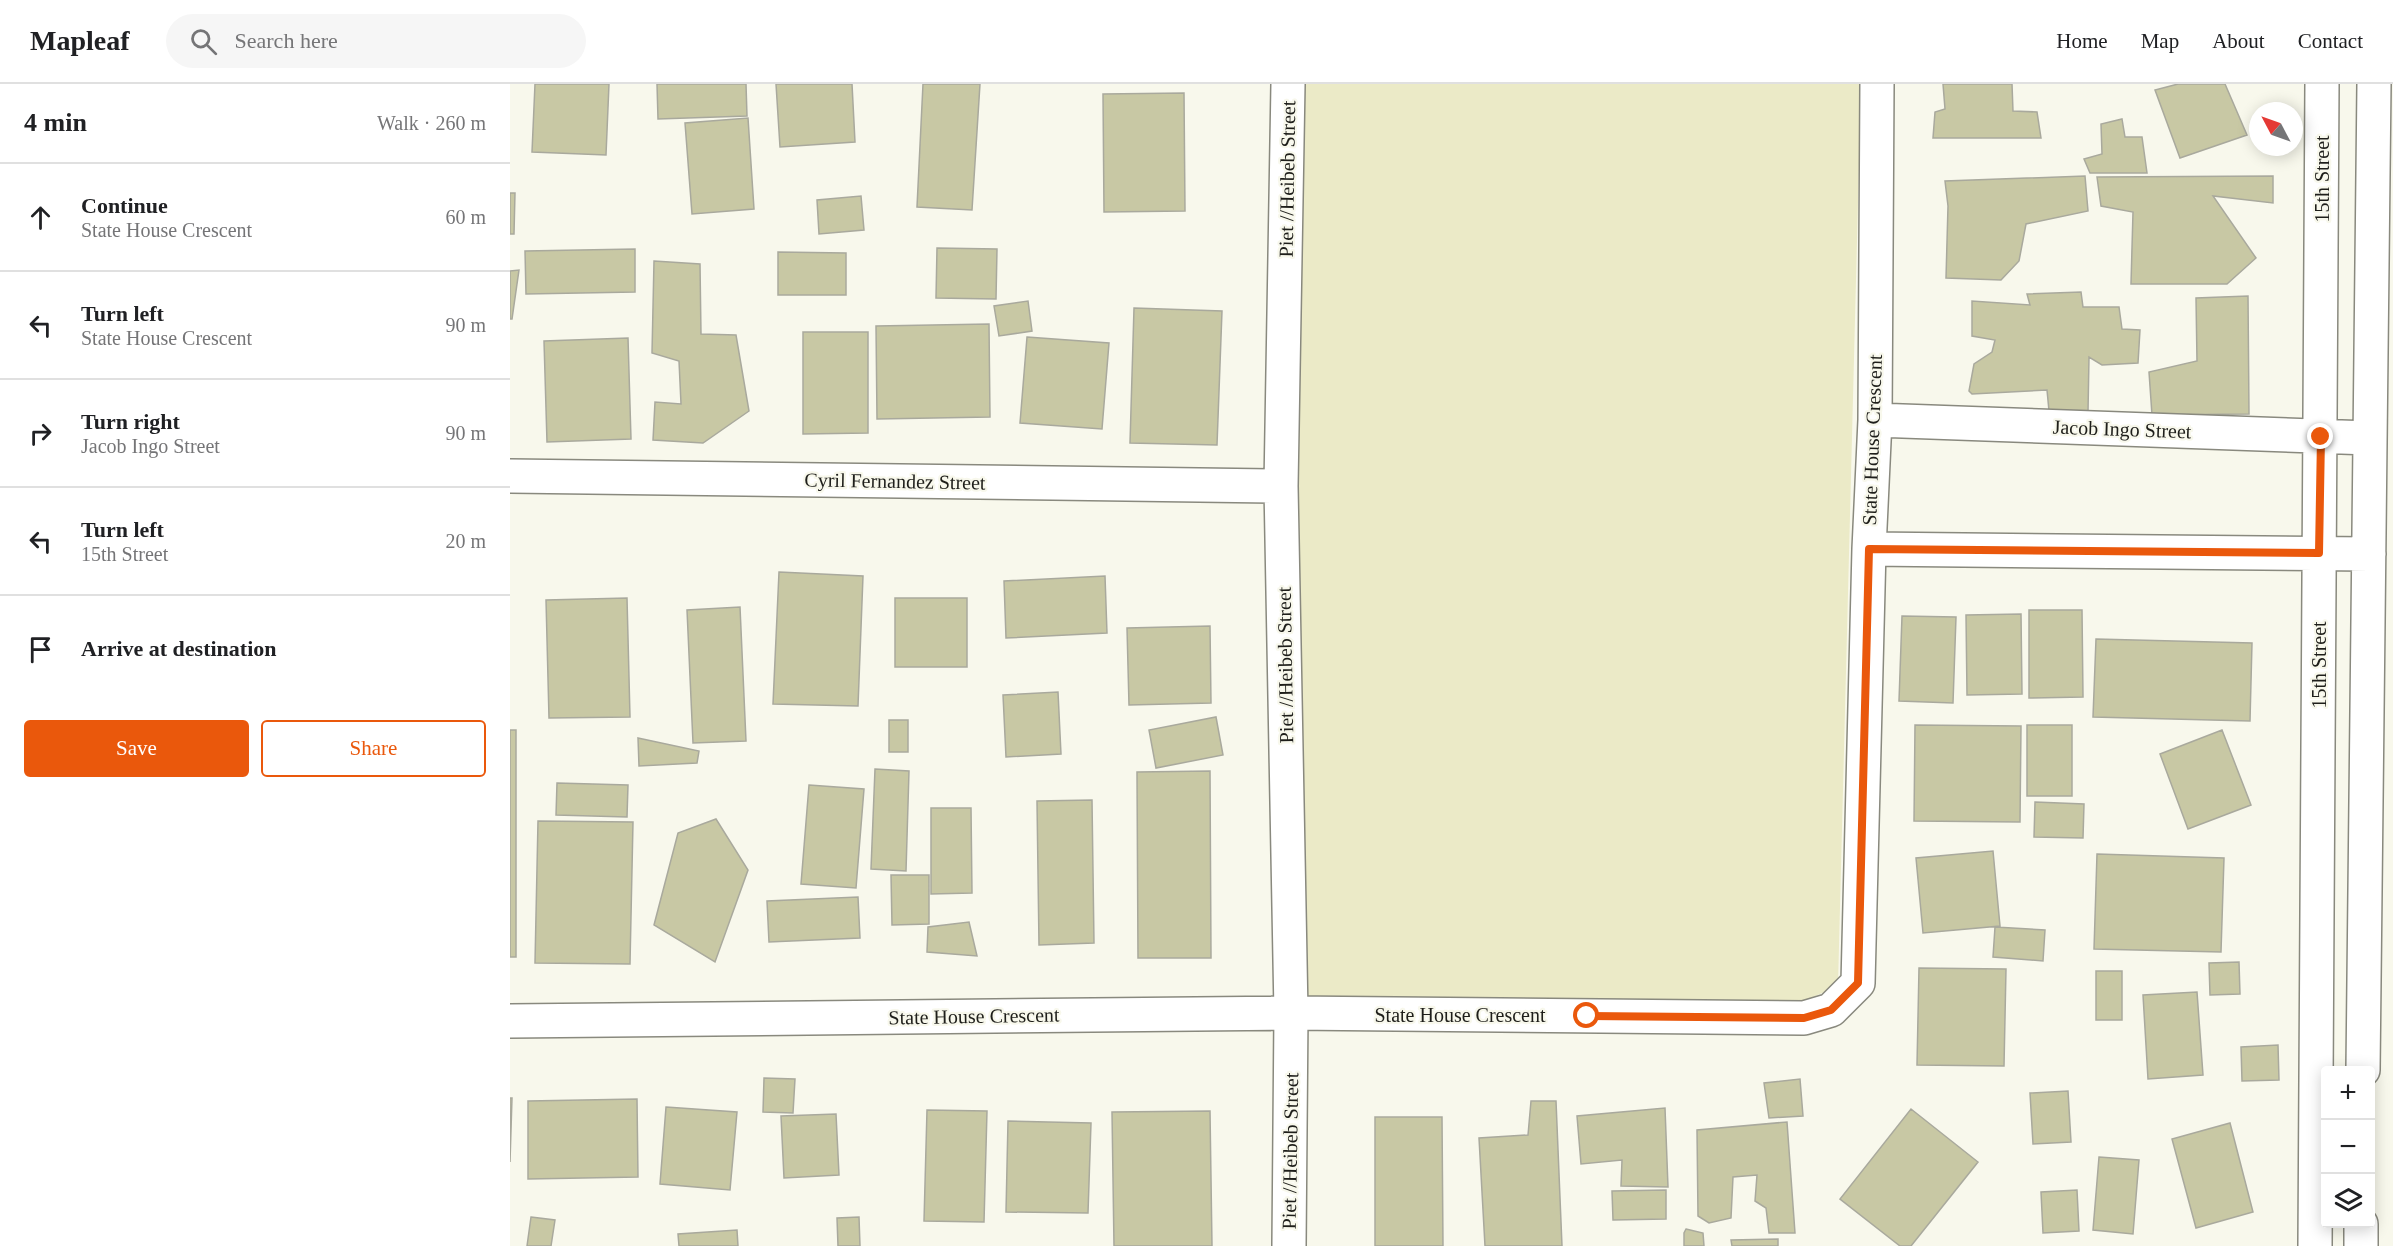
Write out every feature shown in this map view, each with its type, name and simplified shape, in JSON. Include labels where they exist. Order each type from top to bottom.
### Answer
[{"type":"street","name":"Piet //Heibeb Street","points":[[1288,84],[1281,486],[1292,1013],[1289,1246]]},
{"type":"street","name":"State House Crescent","points":[[510,1021],[1292,1013],[1804,1018],[1831,1010],[1858,983],[1869,549],[1875,420],[1876,84]]},
{"type":"street","name":"15th Street","points":[[2315,1246],[2322,84]]},
{"type":"street","points":[[2363,1066],[2374,84]]},
{"type":"street","name":"Jacob Ingo Street","points":[[1875,420],[2369,438]]},
{"type":"street","name":"Cyril Fernandez Street","points":[[510,476],[1281,486]]},
{"type":"street","points":[[1869,549],[2369,554]]},
{"type":"street","points":[[2361,1228],[2361,1246]]},
{"type":"green space","points":[[1302,84],[1861,84],[1838,986],[1797,1004],[1307,998],[1297,471]]},
{"type":"building","points":[[535,84],[609,84],[606,155],[532,152]]},
{"type":"building","points":[[657,84],[746,84],[747,116],[658,119]]},
{"type":"building","points":[[776,84],[852,84],[855,142],[780,147]]},
{"type":"building","points":[[923,84],[980,84],[972,210],[917,207]]},
{"type":"building","points":[[1943,84],[2012,84],[2013,111],[2037,112],[2041,138],[1933,138],[1935,112],[1945,109]]},
{"type":"building","points":[[2178,84],[2225,84],[2247,135],[2180,158],[2155,90]]},
{"type":"building","points":[[1184,93],[1185,211],[1104,212],[1103,94]]},
{"type":"building","points":[[748,118],[754,209],[692,214],[685,123]]},
{"type":"building","points":[[2122,119],[2125,137],[2142,137],[2147,173],[2090,173],[2084,159],[2102,154],[2101,124]]},
{"type":"building","points":[[2085,176],[2088,211],[2026,224],[2019,261],[2001,280],[1946,278],[1948,206],[1945,181]]},
{"type":"building","points":[[2273,176],[2273,203],[2213,196],[2256,258],[2227,284],[2131,284],[2133,212],[2101,206],[2097,177]]},
{"type":"building","points":[[510,193],[515,193],[514,234],[510,234]]},
{"type":"building","points":[[861,196],[864,230],[819,234],[817,200]]},
{"type":"building","points":[[937,248],[997,249],[996,299],[936,298]]},
{"type":"building","points":[[635,249],[635,292],[526,294],[525,251]]},
{"type":"building","points":[[778,252],[846,253],[846,295],[778,295]]},
{"type":"building","points":[[654,261],[700,264],[701,334],[736,335],[749,411],[703,443],[653,440],[655,402],[681,404],[679,361],[652,353]]},
{"type":"building","points":[[519,270],[512,319],[510,319],[510,271]]},
{"type":"building","points":[[2081,292],[2083,307],[2119,307],[2122,329],[2140,330],[2138,363],[2102,365],[2089,357],[2088,412],[2049,411],[2047,390],[1972,394],[1969,391],[1974,364],[1992,352],[1995,340],[1972,336],[1972,301],[2030,305],[2027,294]]},
{"type":"building","points":[[2248,296],[2249,414],[2152,415],[2149,372],[2197,361],[2196,298]]},
{"type":"building","points":[[1028,301],[1032,331],[999,336],[994,306]]},
{"type":"building","points":[[1134,308],[1222,311],[1217,445],[1130,443]]},
{"type":"building","points":[[989,324],[990,417],[877,419],[876,326]]},
{"type":"building","points":[[803,332],[868,332],[868,433],[803,434]]},
{"type":"building","points":[[1027,337],[1109,343],[1102,429],[1020,423]]},
{"type":"building","points":[[628,338],[631,439],[547,442],[544,341]]},
{"type":"building","points":[[779,572],[863,576],[858,706],[773,704]]},
{"type":"building","points":[[1105,576],[1107,633],[1006,638],[1004,581]]},
{"type":"building","points":[[627,598],[630,717],[549,718],[546,600]]},
{"type":"building","points":[[895,598],[967,598],[967,667],[895,667]]},
{"type":"building","points":[[740,607],[746,741],[693,743],[687,610]]},
{"type":"building","points":[[2029,610],[2082,610],[2083,697],[2029,698]]},
{"type":"building","points":[[2021,614],[2022,694],[1967,695],[1966,615]]},
{"type":"building","points":[[1902,616],[1956,617],[1953,703],[1899,701]]},
{"type":"building","points":[[1210,626],[1211,703],[1129,705],[1127,628]]},
{"type":"building","points":[[2096,639],[2252,643],[2250,721],[2093,717]]},
{"type":"building","points":[[1058,692],[1061,754],[1006,757],[1003,695]]},
{"type":"building","points":[[1216,717],[1223,755],[1156,768],[1149,730]]},
{"type":"building","points":[[889,720],[908,720],[908,752],[889,752]]},
{"type":"building","points":[[1915,725],[2021,726],[2020,822],[1914,821]]},
{"type":"building","points":[[2027,725],[2072,725],[2072,796],[2027,796]]},
{"type":"building","points":[[510,730],[516,730],[516,957],[510,957]]},
{"type":"building","points":[[2222,730],[2251,805],[2188,829],[2160,754]]},
{"type":"building","points":[[638,738],[699,751],[697,763],[639,766]]},
{"type":"building","points":[[875,769],[909,771],[906,871],[871,869]]},
{"type":"building","points":[[1210,771],[1211,958],[1138,958],[1137,772]]},
{"type":"building","points":[[557,783],[628,785],[627,817],[556,815]]},
{"type":"building","points":[[809,785],[864,789],[856,888],[801,884]]},
{"type":"building","points":[[1092,800],[1094,943],[1039,945],[1037,801]]},
{"type":"building","points":[[2035,802],[2084,804],[2083,838],[2034,837]]},
{"type":"building","points":[[931,808],[971,808],[972,893],[931,894]]},
{"type":"building","points":[[716,819],[748,870],[715,962],[654,925],[678,833]]},
{"type":"building","points":[[538,821],[633,822],[630,964],[535,963]]},
{"type":"building","points":[[1993,851],[2000,926],[1923,933],[1916,858]]},
{"type":"building","points":[[2097,854],[2224,858],[2221,952],[2094,949]]},
{"type":"building","points":[[891,875],[929,875],[929,924],[892,925]]},
{"type":"building","points":[[858,897],[860,938],[769,942],[767,901]]},
{"type":"building","points":[[969,922],[977,956],[927,952],[928,927]]},
{"type":"building","points":[[1995,927],[2045,930],[2043,961],[1993,957]]},
{"type":"building","points":[[2239,962],[2240,994],[2210,995],[2209,963]]},
{"type":"building","points":[[1919,968],[2006,969],[2004,1066],[1917,1065]]},
{"type":"building","points":[[2096,971],[2122,971],[2122,1020],[2096,1020]]},
{"type":"building","points":[[2197,992],[2203,1075],[2148,1079],[2143,995]]},
{"type":"building","points":[[2278,1045],[2279,1080],[2242,1081],[2241,1047]]},
{"type":"building","points":[[764,1078],[795,1079],[793,1113],[763,1112]]},
{"type":"building","points":[[1800,1079],[1803,1116],[1769,1118],[1764,1083]]},
{"type":"building","points":[[2068,1091],[2071,1142],[2033,1144],[2030,1093]]},
{"type":"building","points":[[510,1098],[512,1098],[510,1162]]},
{"type":"building","points":[[637,1099],[638,1177],[528,1179],[528,1101]]},
{"type":"building","points":[[1531,1101],[1556,1101],[1562,1246],[1485,1246],[1479,1138],[1528,1135]]},
{"type":"building","points":[[666,1107],[737,1112],[730,1190],[660,1184]]},
{"type":"building","points":[[1665,1108],[1668,1187],[1621,1186],[1622,1160],[1581,1164],[1577,1116]]},
{"type":"building","points":[[1911,1109],[1978,1162],[1911,1246],[1900,1246],[1840,1199]]},
{"type":"building","points":[[927,1110],[987,1111],[984,1222],[924,1221]]},
{"type":"building","points":[[1210,1111],[1212,1246],[1114,1246],[1112,1112]]},
{"type":"building","points":[[836,1114],[839,1175],[784,1178],[781,1116]]},
{"type":"building","points":[[1375,1117],[1442,1117],[1443,1246],[1375,1246]]},
{"type":"building","points":[[1008,1121],[1091,1123],[1088,1213],[1006,1212]]},
{"type":"building","points":[[1787,1122],[1795,1233],[1769,1233],[1766,1208],[1755,1201],[1757,1175],[1733,1177],[1731,1218],[1709,1223],[1698,1216],[1697,1130]]},
{"type":"building","points":[[2230,1123],[2253,1212],[2196,1228],[2172,1139]]},
{"type":"building","points":[[2099,1157],[2139,1160],[2133,1234],[2093,1230]]},
{"type":"building","points":[[1666,1190],[1666,1219],[1613,1220],[1612,1191]]},
{"type":"building","points":[[2077,1190],[2079,1231],[2043,1233],[2041,1192]]},
{"type":"building","points":[[531,1217],[555,1220],[551,1246],[527,1246]]},
{"type":"building","points":[[859,1217],[860,1246],[838,1246],[837,1218]]},
{"type":"building","points":[[1686,1229],[1703,1233],[1704,1246],[1684,1246]]},
{"type":"building","points":[[737,1230],[738,1246],[679,1246],[678,1234]]},
{"type":"building","points":[[1778,1239],[1778,1246],[1732,1246],[1731,1240]]},
{"type":"route","points":[[1587,1016],[1804,1018],[1831,1010],[1858,983],[1869,549],[2319,553],[2321,437]]}]
